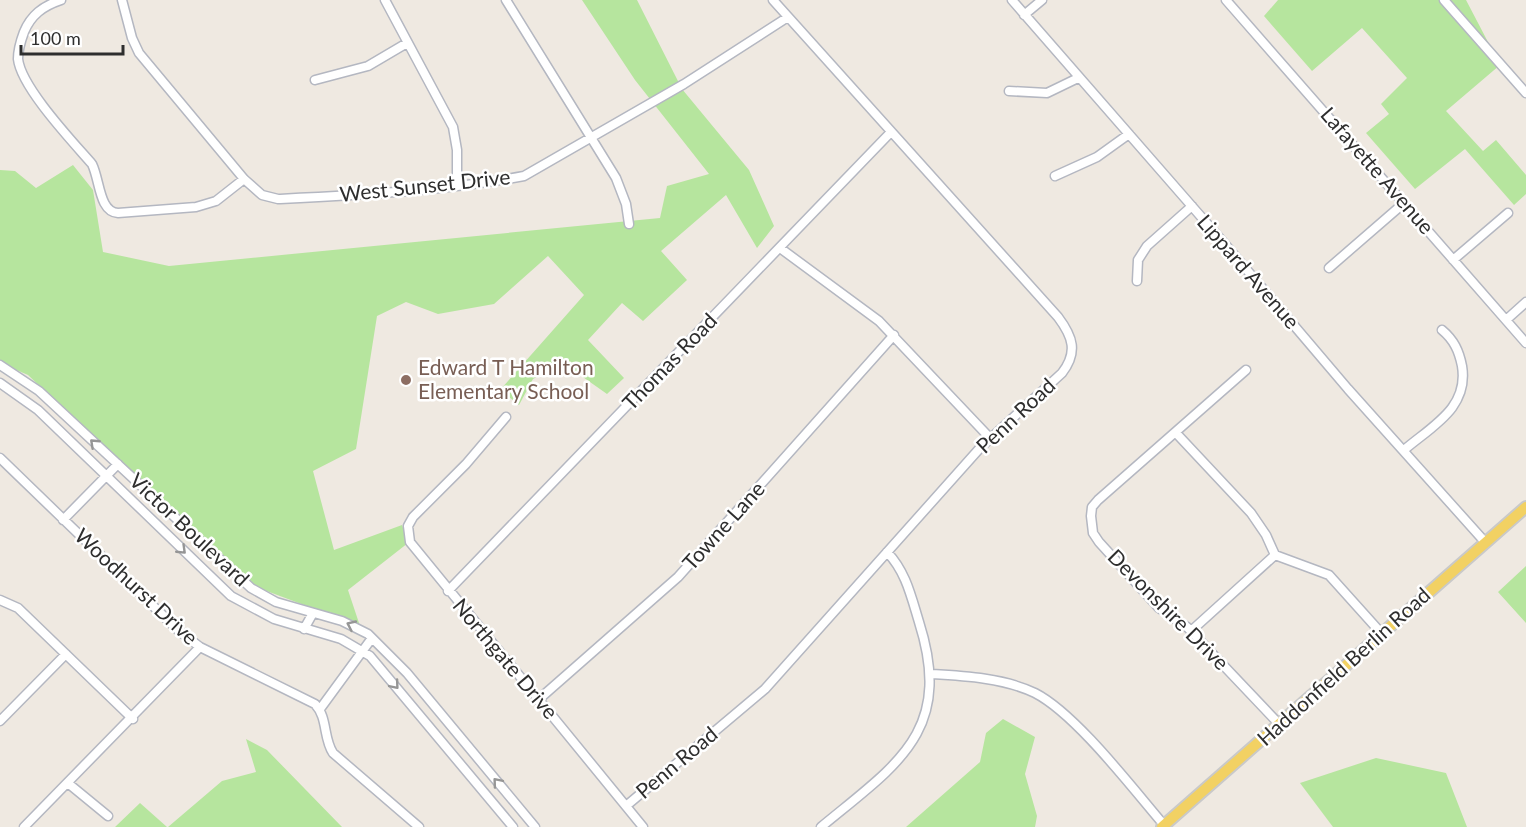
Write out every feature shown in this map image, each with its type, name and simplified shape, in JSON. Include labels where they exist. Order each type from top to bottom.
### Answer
[{"type":"main road","name":"Haddonfield Berlin Road","points":[[1163,826],[1526,507]]},
{"type":"street","points":[[61,0],[40,10],[29,21],[21,40],[20,66],[27,85],[92,164],[98,176],[102,204],[108,211],[118,213],[196,207],[216,201],[244,179]]},
{"type":"street","name":"West Sunset Drive","points":[[122,0],[132,38],[139,53],[244,179],[262,195],[278,199],[457,185],[524,176],[684,84],[788,17]]},
{"type":"street","points":[[386,0],[407,44],[453,127],[457,150],[457,185]]},
{"type":"street","points":[[506,0],[622,192],[629,224]]},
{"type":"street","name":"Penn Road","points":[[626,806],[765,689],[990,438],[1062,373],[1072,357],[1072,342],[1058,317],[773,0]]},
{"type":"street","name":"Lippard Avenue","points":[[1012,0],[1348,389],[1485,542]]},
{"type":"street","points":[[1024,15],[1042,0]]},
{"type":"street","name":"Lafayette Avenue","points":[[1226,0],[1526,343]]},
{"type":"street","points":[[1444,0],[1526,93]]},
{"type":"street","points":[[315,80],[368,66],[407,44]]},
{"type":"street","points":[[1009,91],[1047,93],[1078,78]]},
{"type":"street","name":"Thomas Road","points":[[448,591],[891,132]]},
{"type":"street","points":[[1055,176],[1097,157],[1129,134]]},
{"type":"street","points":[[1329,268],[1404,203]]},
{"type":"street","points":[[1137,281],[1138,260],[1147,246],[1192,206]]},
{"type":"street","points":[[1453,260],[1508,213]]},
{"type":"street","points":[[780,248],[879,321],[990,438]]},
{"type":"street","points":[[1506,320],[1526,302]]},
{"type":"street","points":[[1404,450],[1452,409],[1461,395],[1461,359],[1452,339],[1442,330]]},
{"type":"street","name":"Towne Lane","points":[[538,700],[678,577],[894,335]]},
{"type":"street","name":"Victor Boulevard","points":[[0,365],[39,391],[241,580],[276,602],[354,626],[372,638],[407,673],[535,827]]},
{"type":"street","name":"Devonshire Drive","points":[[1246,370],[1098,500],[1092,507],[1091,527],[1099,542],[1152,601],[1191,631],[1280,725]]},
{"type":"street","name":"Victor Boulevard","points":[[0,383],[38,410],[231,596],[274,620],[341,639],[362,650],[400,691],[513,827]]},
{"type":"street","name":"Northgate Drive","points":[[506,417],[413,517],[407,533],[415,550],[643,827]]},
{"type":"street","points":[[1176,433],[1251,513],[1266,535],[1275,555],[1329,575],[1382,634]]},
{"type":"street","name":"Woodhurst Drive","points":[[0,458],[163,616],[200,647],[306,698],[320,709]]},
{"type":"street","points":[[63,520],[118,464]]},
{"type":"street","points":[[821,827],[887,772],[915,741],[922,727],[929,698],[930,674],[923,633],[906,579],[887,552]]},
{"type":"street","points":[[1191,631],[1275,555]]},
{"type":"street","points":[[0,600],[18,608],[133,719]]},
{"type":"street","points":[[304,629],[313,613]]},
{"type":"street","points":[[372,638],[320,709],[326,737],[333,753],[419,827]]},
{"type":"street","points":[[24,827],[133,719],[200,647]]},
{"type":"street","points":[[0,721],[66,654]]},
{"type":"street","points":[[930,674],[1003,682],[1034,693],[1050,703],[1123,777],[1163,826]]},
{"type":"street","points":[[69,784],[108,816]]},
{"type":"green space","points":[[582,0],[637,0],[682,89],[749,170],[774,226],[757,248],[726,195],[661,251],[687,280],[643,321],[622,303],[588,340],[624,378],[607,394],[563,363],[533,379],[519,405],[500,390],[584,295],[548,256],[494,304],[438,314],[406,302],[377,316],[356,449],[313,471],[334,550],[402,525],[408,543],[348,590],[360,626],[248,584],[28,375],[0,363],[0,170],[15,171],[36,188],[73,165],[93,190],[103,252],[169,266],[660,218],[667,186],[709,174],[635,80]]},
{"type":"green space","points":[[1278,0],[1466,0],[1500,65],[1446,111],[1483,151],[1496,140],[1526,175],[1526,194],[1514,205],[1465,149],[1415,189],[1366,133],[1389,114],[1381,104],[1407,78],[1362,28],[1312,71],[1264,16]]},
{"type":"green space","points":[[1526,566],[1526,623],[1498,592]]},
{"type":"green space","points":[[1003,719],[1035,737],[1025,774],[1037,816],[1035,827],[906,827],[980,762],[986,733]]},
{"type":"green space","points":[[246,739],[267,750],[342,827],[168,827],[222,781],[256,772]]},
{"type":"green space","points":[[1376,758],[1446,773],[1467,827],[1333,827],[1300,783]]},
{"type":"green space","points":[[140,803],[167,827],[115,827]]},
{"type":"place","name":"Edward T Hamilton Elementary School","points":[[406,380]]}]
